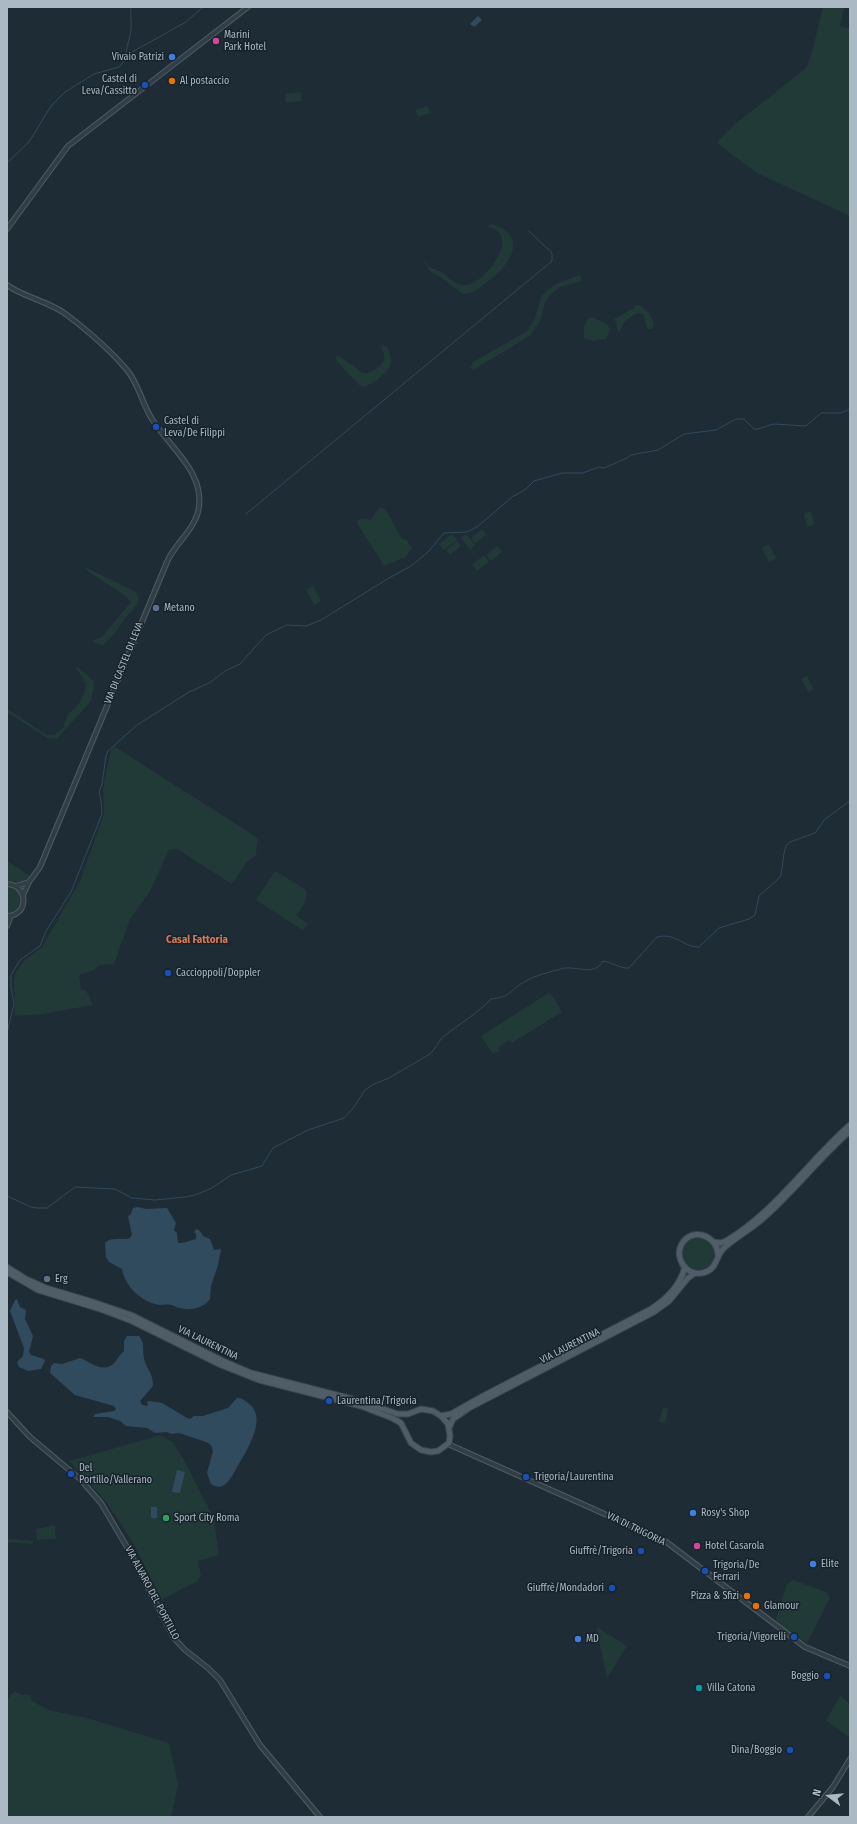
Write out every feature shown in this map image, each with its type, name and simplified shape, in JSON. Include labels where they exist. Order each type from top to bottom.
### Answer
[{"type":"main road","points":[[714,1242],[724,1242],[754,1221],[824,1149],[850,1125]]},
{"type":"main road","name":"VIA LAURENTINA","points":[[450,1428],[453,1419],[469,1408],[654,1312],[669,1301],[688,1278],[695,1273],[707,1272],[716,1263],[726,1246],[751,1229],[770,1213],[823,1156],[850,1131]]},
{"type":"main road","points":[[695,1273],[685,1268],[679,1253],[686,1239],[696,1235],[706,1236],[714,1242],[717,1247],[718,1258]]},
{"type":"main road","name":"VIA LAURENTINA","points":[[7,1267],[26,1279],[46,1288],[131,1315],[223,1361],[276,1381],[360,1402],[398,1414],[408,1414],[421,1409],[433,1411],[442,1416],[451,1414],[651,1309],[673,1290],[681,1278],[685,1268]]},
{"type":"main road","name":"VIA LAURENTINA","points":[[7,1272],[38,1290],[104,1310],[132,1321],[234,1371],[270,1383],[366,1408],[394,1418],[400,1422],[404,1428],[409,1442],[421,1450],[436,1451],[448,1444]]},
{"type":"main road","points":[[404,1428],[408,1414]]},
{"type":"main road","points":[[442,1416],[450,1428],[448,1444]]},
{"type":"street","points":[[7,230],[68,146],[248,7]]},
{"type":"street","name":"VIA DI CASTEL DI LEVA","points":[[7,285],[63,312],[111,354],[128,372],[151,418],[189,467],[196,483],[199,499],[196,518],[174,548],[166,562],[40,867],[29,882],[23,895],[24,902],[21,910],[9,916]]},
{"type":"street","points":[[7,884],[16,886],[29,882]]},
{"type":"street","points":[[16,886],[23,895]]},
{"type":"street","points":[[7,925],[9,916]]},
{"type":"street","name":"VIA ALVARO DEL PORTILLO","points":[[7,1412],[30,1437],[80,1479],[98,1500],[126,1547],[174,1638],[185,1650],[208,1668],[220,1680],[260,1745],[320,1817]]},
{"type":"street","name":"VIA DI TRIGORIA","points":[[448,1444],[665,1542],[804,1646],[850,1666]]},
{"type":"street","points":[[808,1817],[833,1787],[850,1759]]},
{"type":"green space","points":[[823,7],[844,7],[840,26],[850,29],[850,216],[757,173],[718,144],[718,141],[735,124],[806,68],[811,56]]},
{"type":"green space","points":[[301,92],[302,101],[286,103],[285,94]]},
{"type":"green space","points":[[428,106],[430,113],[418,117],[415,110]]},
{"type":"green space","points":[[491,224],[504,229],[511,236],[513,244],[512,253],[508,262],[493,278],[475,291],[463,294],[440,277],[430,272],[423,260],[429,267],[438,270],[459,284],[470,284],[478,280],[492,266],[501,249],[502,241],[500,234],[496,230],[487,226]]},
{"type":"green space","points":[[579,275],[582,281],[560,287],[551,294],[545,303],[540,321],[531,335],[475,369],[470,368],[473,362],[527,331],[535,318],[542,295],[554,285]]},
{"type":"green space","points":[[636,305],[640,305],[649,313],[654,323],[652,329],[647,329],[643,314],[637,313],[623,323],[621,331],[618,332],[616,321],[614,319],[632,309]]},
{"type":"green space","points":[[592,317],[607,324],[610,329],[606,339],[593,341],[584,338],[584,326],[588,319]]},
{"type":"green space","points":[[382,345],[387,347],[391,358],[389,369],[382,376],[365,387],[360,386],[336,360],[337,355],[340,356],[351,365],[354,365],[359,371],[367,373],[373,371],[384,360],[381,347]]},
{"type":"green space","points":[[380,507],[386,510],[402,539],[407,540],[412,548],[406,557],[384,566],[358,525],[357,520],[363,518],[370,520]]},
{"type":"green space","points":[[811,511],[814,525],[807,527],[804,513]]},
{"type":"green space","points":[[482,529],[486,535],[475,544],[471,538]]},
{"type":"green space","points":[[452,534],[457,540],[444,550],[439,544]]},
{"type":"green space","points":[[466,534],[475,545],[470,550],[461,538]]},
{"type":"green space","points":[[457,541],[461,546],[450,555],[446,550]]},
{"type":"green space","points":[[769,544],[776,558],[769,562],[762,548]]},
{"type":"green space","points":[[497,546],[502,552],[491,561],[486,555]]},
{"type":"green space","points":[[484,555],[489,562],[477,571],[472,565]]},
{"type":"green space","points":[[87,568],[136,592],[139,598],[134,608],[114,634],[103,645],[93,643],[93,640],[102,637],[131,602],[124,595],[85,569]]},
{"type":"green space","points":[[313,586],[321,601],[314,605],[306,590]]},
{"type":"green space","points":[[75,666],[93,680],[94,687],[91,701],[57,739],[47,738],[7,712],[7,709],[47,735],[54,735],[63,728],[68,714],[78,705],[84,694],[86,684]]},
{"type":"green space","points":[[807,676],[814,689],[808,692],[801,679]]},
{"type":"green space","points":[[115,747],[258,838],[256,855],[247,862],[232,884],[177,849],[169,850],[150,891],[130,919],[114,964],[99,965],[94,970],[79,975],[81,990],[86,990],[93,1005],[43,1014],[15,1016],[14,981],[16,972],[24,961],[42,947],[80,881],[104,814],[103,789],[111,750]]},
{"type":"green space","points":[[7,861],[30,876],[23,882],[7,881]]},
{"type":"green space","points":[[275,871],[305,889],[307,896],[306,900],[296,915],[308,924],[302,930],[256,900]]},
{"type":"green space","points":[[7,887],[17,890],[21,898],[21,906],[16,911],[7,914]]},
{"type":"green space","points":[[550,992],[562,1012],[512,1043],[509,1040],[499,1047],[500,1051],[493,1054],[481,1036]]},
{"type":"green space","points":[[695,1237],[701,1237],[710,1242],[714,1248],[714,1260],[710,1266],[701,1271],[695,1271],[686,1266],[681,1257],[681,1251],[686,1242]]},
{"type":"green space","points":[[663,1407],[669,1409],[665,1423],[659,1422]]},
{"type":"green space","name":"Sport City Roma","points":[[161,1435],[173,1443],[183,1458],[214,1519],[219,1555],[198,1561],[201,1575],[198,1581],[161,1600],[124,1528],[94,1488],[69,1461]]},
{"type":"green space","points":[[55,1525],[56,1539],[37,1540],[36,1529]]},
{"type":"green space","points":[[7,1530],[9,1539],[33,1541],[33,1544],[9,1542],[7,1547]]},
{"type":"green space","points":[[793,1580],[826,1592],[830,1598],[807,1643],[778,1623],[776,1619],[787,1584]]},
{"type":"green space","points":[[597,1627],[627,1646],[607,1678],[597,1631]]},
{"type":"green space","points":[[15,1691],[22,1695],[30,1695],[32,1701],[49,1710],[87,1718],[169,1743],[178,1785],[171,1817],[7,1817],[7,1699]]},
{"type":"green space","points":[[840,1696],[850,1704],[850,1738],[826,1720]]},
{"type":"water","points":[[478,16],[482,20],[474,27],[470,24]]},
{"type":"water","points":[[138,1207],[146,1209],[167,1208],[176,1223],[174,1230],[177,1233],[178,1243],[196,1239],[196,1234],[194,1232],[196,1229],[200,1231],[203,1236],[210,1239],[214,1250],[221,1249],[218,1265],[211,1286],[210,1299],[201,1307],[184,1309],[173,1305],[159,1305],[146,1301],[131,1288],[122,1269],[109,1262],[106,1257],[105,1243],[113,1239],[130,1238],[132,1235],[128,1216],[131,1214],[133,1208]]},
{"type":"water","points":[[17,1299],[20,1307],[26,1310],[25,1319],[33,1336],[29,1352],[31,1355],[44,1359],[45,1361],[41,1369],[28,1371],[19,1367],[17,1362],[23,1356],[24,1348],[10,1311],[15,1300]]},
{"type":"water","points":[[127,1336],[139,1336],[141,1339],[145,1362],[153,1381],[153,1386],[140,1401],[142,1405],[148,1406],[147,1402],[149,1401],[162,1403],[190,1419],[194,1416],[203,1416],[228,1408],[237,1398],[244,1400],[254,1409],[256,1424],[251,1441],[234,1473],[221,1487],[211,1484],[207,1473],[213,1451],[211,1445],[179,1433],[155,1433],[147,1428],[126,1426],[120,1421],[108,1417],[93,1417],[95,1414],[114,1411],[116,1409],[114,1406],[75,1395],[50,1373],[51,1366],[54,1363],[62,1364],[80,1358],[98,1367],[103,1368],[112,1365],[124,1351],[124,1341]]},
{"type":"water","points":[[177,1470],[185,1472],[180,1493],[172,1492]]},
{"type":"water","points":[[151,1507],[157,1507],[157,1518],[151,1518]]},
{"type":"waterway","points":[[126,59],[126,51],[131,30],[131,7]]},
{"type":"waterway","points":[[7,163],[29,142],[51,106],[65,92],[94,74],[119,67],[132,52],[186,22],[203,7]]},
{"type":"waterway","points":[[246,514],[552,261],[552,253],[529,231]]},
{"type":"waterway","points":[[7,1033],[14,1004],[11,987],[11,975],[20,960],[40,946],[46,931],[71,892],[102,814],[99,792],[102,784],[106,756],[108,751],[137,725],[189,692],[209,683],[225,671],[240,664],[266,635],[287,625],[306,626],[321,620],[411,566],[428,552],[444,533],[467,532],[477,527],[512,497],[526,489],[534,481],[562,473],[583,473],[599,467],[604,468],[631,455],[658,450],[684,434],[716,430],[736,419],[744,419],[754,429],[773,424],[806,426],[821,413],[841,413],[850,409]]},
{"type":"waterway","points":[[7,1196],[31,1207],[37,1208],[47,1208],[75,1187],[115,1189],[132,1198],[155,1200],[185,1197],[195,1195],[212,1188],[231,1175],[262,1166],[273,1148],[308,1130],[344,1118],[354,1107],[365,1090],[430,1054],[443,1037],[474,1014],[491,999],[507,995],[530,979],[566,968],[584,970],[594,969],[603,961],[629,968],[657,937],[664,936],[675,938],[694,947],[699,947],[719,928],[749,919],[755,915],[759,896],[781,875],[786,846],[790,842],[815,833],[825,819],[850,801]]},
{"type":"place","name":"Marini Park Hotel","points":[[216,41]]},
{"type":"place","name":"Vivaio Patrizi","points":[[172,57]]},
{"type":"place","name":"Al postaccio","points":[[172,81]]},
{"type":"place","name":"Castel di Leva/Cassitto","points":[[145,85]]},
{"type":"place","name":"Castel di Leva/De Filippi","points":[[156,427]]},
{"type":"place","name":"Metano","points":[[156,608]]},
{"type":"place","name":"Caccioppoli/Doppler","points":[[168,973]]},
{"type":"place","name":"Erg","points":[[47,1279]]},
{"type":"place","name":"Laurentina/Trigoria","points":[[329,1401]]},
{"type":"place","name":"Del Portillo/Vallerano","points":[[71,1474]]},
{"type":"place","name":"Trigoria/Laurentina","points":[[526,1477]]},
{"type":"place","name":"Rosy's Shop","points":[[693,1513]]},
{"type":"place","name":"Sport City Roma","points":[[166,1518]]},
{"type":"place","name":"Hotel Casarola","points":[[697,1546]]},
{"type":"place","name":"Giuffrè/Trigoria","points":[[641,1551]]},
{"type":"place","name":"Elite","points":[[813,1564]]},
{"type":"place","name":"Trigoria/De Ferrari","points":[[705,1571]]},
{"type":"place","name":"Giuffrè/Mondadori","points":[[612,1588]]},
{"type":"place","name":"Pizza & Sfizi","points":[[747,1596]]},
{"type":"place","name":"Glamour","points":[[756,1606]]},
{"type":"place","name":"Trigoria/Vigorelli","points":[[794,1637]]},
{"type":"place","name":"MD","points":[[578,1639]]},
{"type":"place","name":"Boggio","points":[[827,1676]]},
{"type":"place","name":"Villa Catona","points":[[699,1688]]},
{"type":"place","name":"Dina/Boggio","points":[[790,1750]]},
{"type":"district","name":"Casal Fattoria","points":[[197,940]]}]
